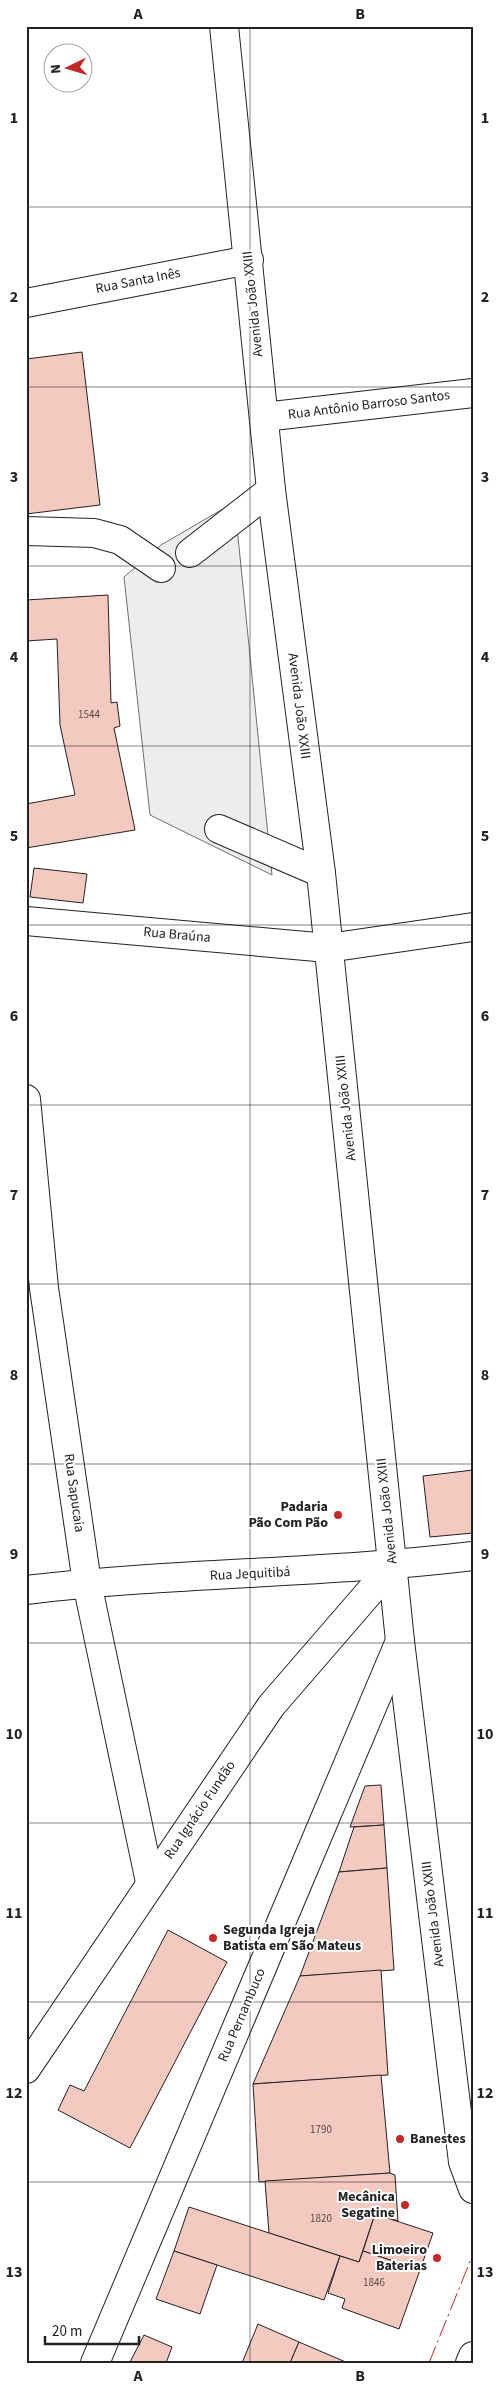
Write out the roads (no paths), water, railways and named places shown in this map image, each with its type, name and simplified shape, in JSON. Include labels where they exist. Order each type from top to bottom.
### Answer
[{"type":"street","name":"Avenida João XXIII","points":[[224,26],[271,490],[321,873],[400,1640],[463,2162],[473,2190]]},
{"type":"street","name":"Rua Santa Inês","points":[[26,303],[249,260]]},
{"type":"street","name":"Rua Antônio Barroso Santos","points":[[264,417],[473,393]]},
{"type":"street","points":[[190,552],[271,490]]},
{"type":"street","points":[[26,530],[94,533],[120,540],[161,568]]},
{"type":"street","points":[[219,829],[321,873]]},
{"type":"street","name":"Rua Braúna","points":[[26,921],[328,948],[473,927]]},
{"type":"street","name":"Rua Sapucaia","points":[[26,1099],[35,1289],[87,1583],[150,1882]]},
{"type":"street","name":"Rua Jequitibá","points":[[26,1590],[87,1583],[393,1565],[473,1556]]},
{"type":"street","name":"Rua Ignácio Fundão","points":[[26,2069],[270,1706],[393,1565]]},
{"type":"street","name":"Rua Pernambuco","points":[[95,2363],[400,1640]]},
{"type":"street","points":[[470,2363],[473,2356]]},
{"type":"place","name":"Padaria Pão Com Pão","points":[[338,1515]]},
{"type":"place","name":"Segunda Igreja Batista em São Mateus","points":[[213,1938]]},
{"type":"place","name":"Banestes","points":[[400,2139]]},
{"type":"place","name":"Mecânica Segatine","points":[[405,2205]]},
{"type":"place","name":"Limoeiro Baterias","points":[[437,2258]]}]
